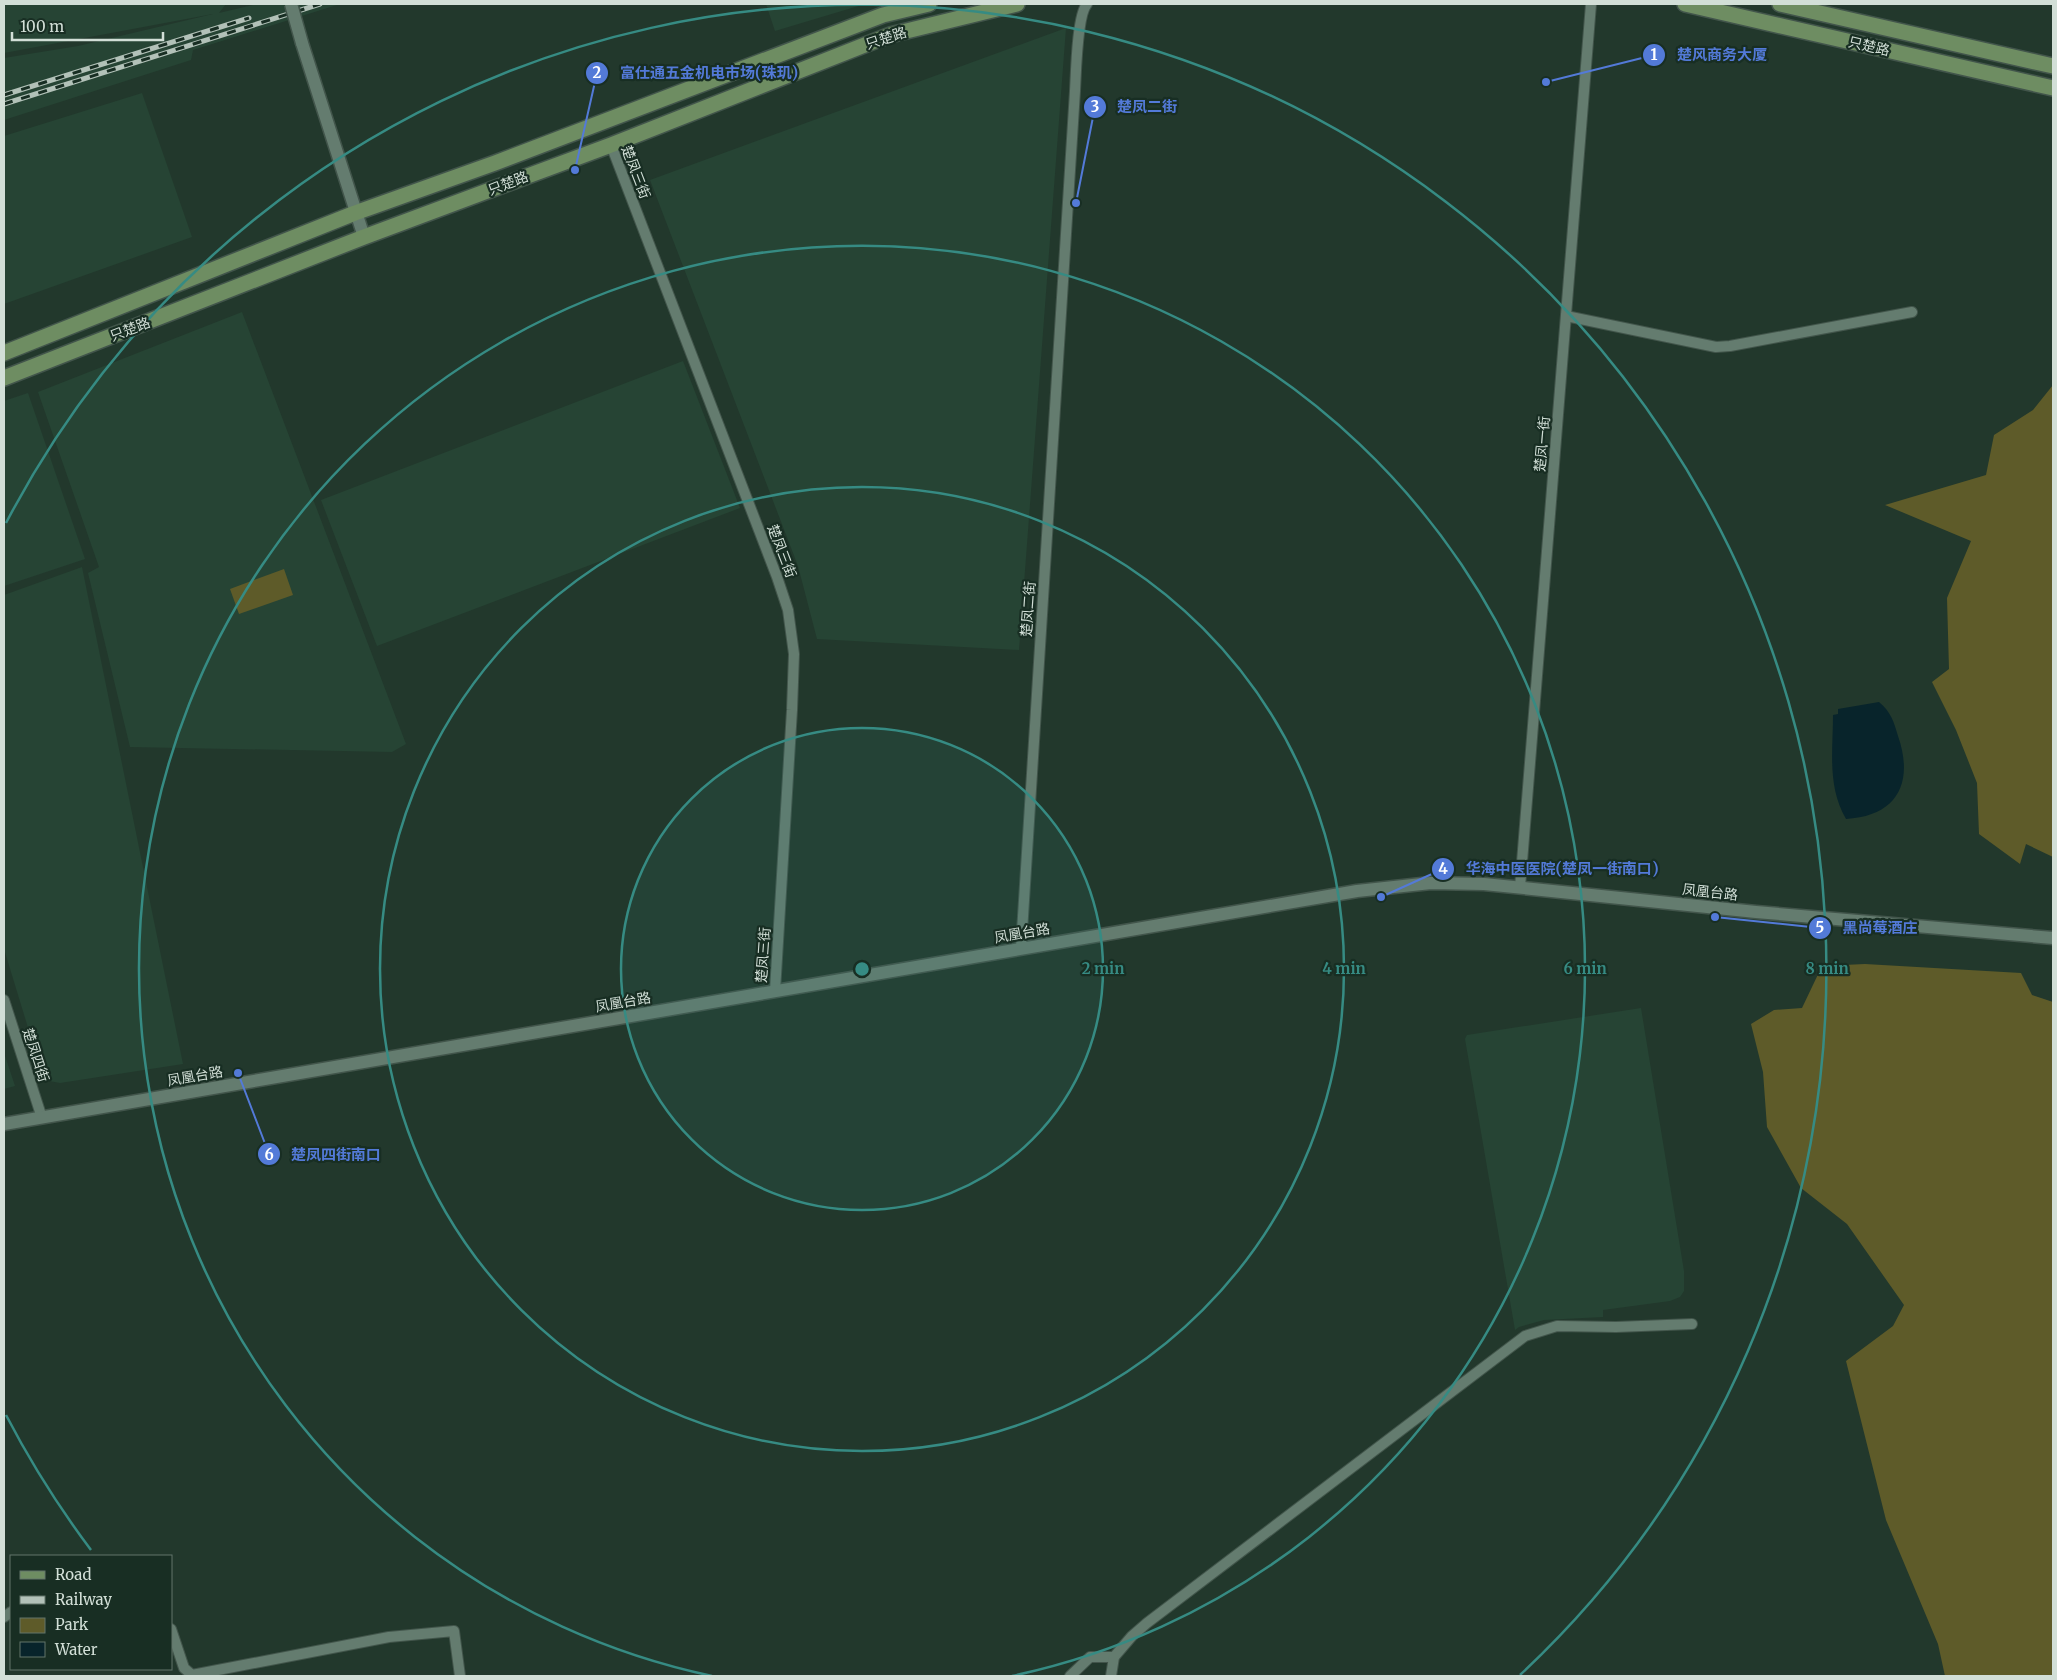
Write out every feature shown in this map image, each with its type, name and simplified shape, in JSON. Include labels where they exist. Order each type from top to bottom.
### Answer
[{"type":"main road","name":"只楚路","points":[[4,353],[354,213],[495,163],[883,15],[929,4]]},
{"type":"main road","name":"只楚路","points":[[4,378],[364,237],[611,144],[890,35],[1017,4]]},
{"type":"main road","name":"只楚路","points":[[1685,4],[2053,88]]},
{"type":"main road","name":"只楚路","points":[[1780,4],[2053,66]]},
{"type":"street","points":[[291,4],[354,213],[364,237]]},
{"type":"street","name":"楚凤二街","points":[[1021,948],[1074,101],[1080,28],[1084,7],[1088,4]]},
{"type":"street","name":"楚凤一街","points":[[1520,887],[1592,4]]},
{"type":"street","name":"楚凤三街","points":[[611,144],[788,610],[794,654],[775,991]]},
{"type":"street","points":[[1566,316],[1716,347],[1912,312]]},
{"type":"street","name":"凤凰台路","points":[[4,1124],[1357,891],[1431,883],[1520,887],[1756,912],[2053,938]]},
{"type":"street","name":"楚凤四街","points":[[4,1000],[42,1118]]},
{"type":"street","points":[[1110,1676],[1114,1657],[1132,1636],[1147,1623],[1525,1336],[1557,1326],[1616,1327],[1692,1324]]},
{"type":"street","points":[[172,1632],[184,1668],[192,1675],[389,1636],[454,1631],[460,1676]]},
{"type":"street","points":[[1070,1676],[1090,1657],[1114,1657]]},
{"type":"shaded area","points":[[4,4],[226,4],[219,13],[257,4],[340,4],[193,50],[191,60],[4,120],[4,58],[78,46],[213,14],[4,53]]},
{"type":"shaded area","points":[[766,4],[865,4],[775,31]]},
{"type":"shaded area","points":[[1066,28],[1019,650],[817,639],[798,566],[650,180]]},
{"type":"shaded area","points":[[142,93],[192,237],[4,304],[4,136]]},
{"type":"shaded area","points":[[242,312],[406,744],[392,752],[130,747],[88,573],[99,567],[38,392]]},
{"type":"shaded area","points":[[683,361],[740,508],[377,646],[321,500]]},
{"type":"shaded area","points":[[28,393],[85,559],[4,586],[4,401]]},
{"type":"shaded area","points":[[82,567],[183,1064],[60,1083],[44,1080],[4,949],[4,595]]},
{"type":"shaded area","points":[[1641,1008],[1684,1271],[1684,1291],[1680,1297],[1670,1301],[1603,1310],[1603,1317],[1544,1320],[1519,1327],[1515,1330],[1465,1039],[1467,1035]]},
{"type":"shaded area","points":[[4,1053],[15,1086],[4,1089]]},
{"type":"green space","points":[[2053,385],[2053,857],[2026,844],[2020,864],[1979,834],[1977,783],[1956,730],[1932,682],[1949,669],[1947,598],[1971,541],[1885,505],[1986,475],[1994,435],[2033,410]]},
{"type":"green space","points":[[284,569],[293,595],[239,614],[230,589]]},
{"type":"green space","points":[[1865,964],[2021,973],[2032,995],[2053,1002],[2053,1676],[1945,1676],[1938,1644],[1886,1520],[1846,1361],[1893,1326],[1904,1305],[1847,1224],[1801,1188],[1767,1127],[1763,1072],[1751,1024],[1774,1010],[1802,1008],[1822,966]]},
{"type":"water","points":[[1879,702],[1889,713],[1897,731],[1904,768],[1902,782],[1898,794],[1890,804],[1864,816],[1846,819],[1836,794],[1832,768],[1833,715],[1838,714],[1838,709]]},
{"type":"railway","points":[[4,104],[320,4]]},
{"type":"railway","points":[[4,95],[249,18]]},
{"type":"place","name":"楚风商务大厦","points":[[1546,82]]},
{"type":"place","name":"富仕通五金机电市场(珠玑)","points":[[575,170]]},
{"type":"place","name":"楚凤二街","points":[[1076,203]]},
{"type":"place","name":"华海中医医院(楚凤一街南口)","points":[[1381,897]]},
{"type":"place","name":"黑尚莓酒庄","points":[[1715,917]]},
{"type":"place","name":"楚凤四街南口","points":[[238,1073]]}]
